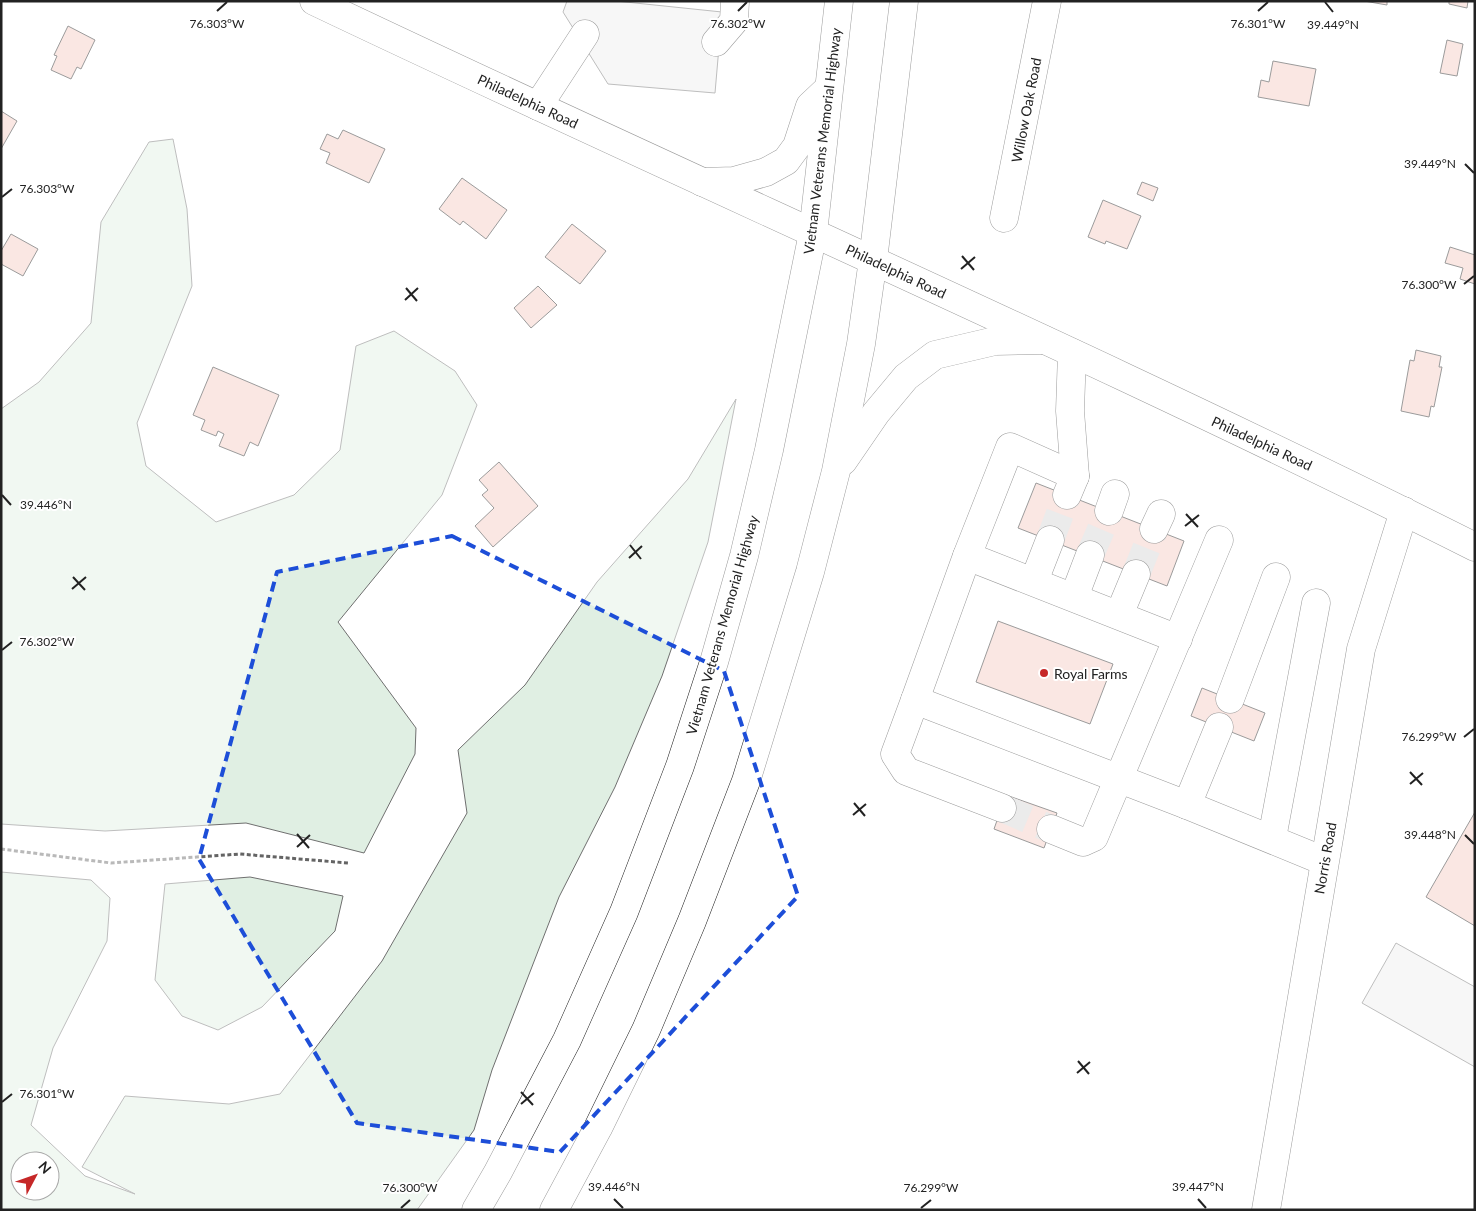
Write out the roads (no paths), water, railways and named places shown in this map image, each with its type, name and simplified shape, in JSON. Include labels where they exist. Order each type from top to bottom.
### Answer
[{"type":"main road","name":"Philadelphia Road","points":[[314,1],[1072,353],[1404,511],[1475,547]]},
{"type":"main road","points":[[716,42],[734,21],[735,1]]},
{"type":"main road","name":"Vietnam Veterans Memorial Highway","points":[[476,1210],[567,1040],[624,912],[680,766],[714,662],[744,556],[769,450],[813,233],[838,1]]},
{"type":"main road","points":[[554,1210],[598,1128],[646,1030],[692,921],[746,781],[810,572],[836,471],[861,344],[904,1]]},
{"type":"main road","name":"Willow Oak Road","points":[[1004,218],[1047,1]]},
{"type":"main road","points":[[538,106],[585,34]]},
{"type":"main road","points":[[702,182],[734,181],[766,172],[786,161],[797,146],[810,106],[828,89]]},
{"type":"main road","points":[[836,471],[876,413],[906,377],[935,354],[996,341],[1044,340]]},
{"type":"main road","points":[[1002,808],[906,771],[895,754],[1010,447],[1071,486],[1070,411],[1072,353]]},
{"type":"main road","name":"Norris Road","points":[[1266,1210],[1361,649],[1404,511]]},
{"type":"main road","points":[[1034,582],[1050,540]]},
{"type":"main road","points":[[1051,829],[1083,842],[1094,837],[1219,540]]},
{"type":"main road","points":[[1074,597],[1090,555]]},
{"type":"main road","points":[[968,556],[1178,638]]},
{"type":"main road","points":[[1119,615],[1136,574]]},
{"type":"main road","points":[[1230,699],[1276,577]]},
{"type":"main road","points":[[1272,838],[1316,603]]},
{"type":"main road","points":[[916,700],[1272,838],[1324,861]]},
{"type":"main road","points":[[1187,805],[1219,727]]},
{"type":"tunnel","points":[[1050,540],[1067,495]]},
{"type":"tunnel","points":[[1090,555],[1109,511]]},
{"type":"tunnel","points":[[1136,574],[1154,529]]},
{"type":"tunnel","points":[[1002,808],[1051,829]]},
{"type":"place","name":"Royal Farms","points":[[1044,673]]}]
